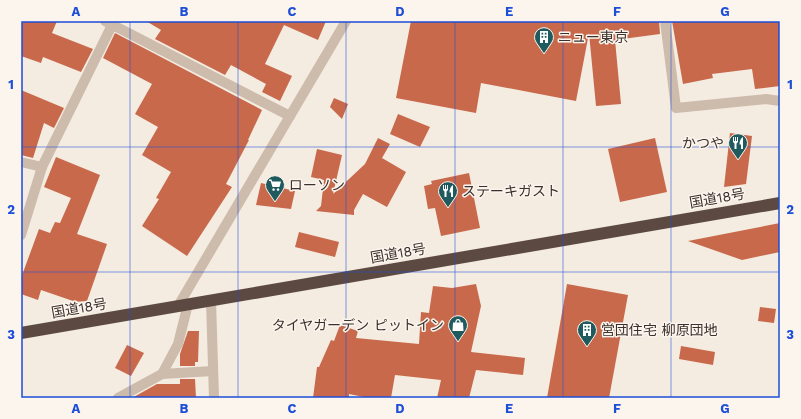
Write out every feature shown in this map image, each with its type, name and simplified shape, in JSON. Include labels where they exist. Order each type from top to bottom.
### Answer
[{"type":"highway","name":"国道18号","points":[[21,333],[780,203]]},
{"type":"street","points":[[162,374],[178,344],[183,305],[290,116],[346,21]]},
{"type":"street","points":[[665,21],[676,108],[766,99],[780,101]]},
{"type":"street","points":[[21,235],[42,167],[110,22],[290,116]]},
{"type":"street","points":[[21,162],[42,167]]},
{"type":"street","points":[[211,301],[214,398]]},
{"type":"street","points":[[118,398],[162,374],[213,370]]},
{"type":"building","points":[[21,21],[57,21],[52,33],[93,49],[81,72],[43,57],[41,63],[21,56]]},
{"type":"building","points":[[146,21],[326,21],[318,40],[284,25],[265,64],[292,76],[280,101],[262,92],[266,84],[231,65],[225,75],[155,39],[161,30]]},
{"type":"building","points":[[411,21],[659,21],[660,34],[615,40],[621,104],[596,106],[589,33],[576,101],[481,83],[476,113],[396,98]]},
{"type":"building","points":[[672,21],[780,21],[780,86],[755,89],[752,69],[712,74],[713,78],[683,84]]},
{"type":"building","points":[[115,33],[262,110],[249,140],[226,184],[232,187],[187,256],[142,226],[159,199],[156,198],[171,172],[142,155],[158,127],[135,114],[152,84],[103,58]]},
{"type":"building","points":[[21,90],[64,108],[54,128],[44,123],[33,158],[21,155]]},
{"type":"building","points":[[334,98],[348,104],[342,119],[330,107]]},
{"type":"building","points":[[398,114],[430,127],[420,147],[390,134]]},
{"type":"building","name":"かつや","points":[[730,133],[752,136],[746,184],[724,187]]},
{"type":"building","points":[[378,138],[390,144],[382,158],[406,172],[387,207],[363,194],[354,210],[354,215],[316,211],[321,206],[324,180],[311,177],[317,149],[342,155],[333,194],[365,164]]},
{"type":"building","points":[[655,138],[667,192],[620,202],[608,149]]},
{"type":"building","points":[[56,157],[100,175],[77,234],[107,244],[87,301],[76,302],[41,290],[38,300],[21,294],[21,278],[39,229],[50,233],[55,222],[60,223],[71,198],[44,187]]},
{"type":"building","points":[[469,173],[480,228],[441,236],[435,208],[428,209],[424,186],[432,184],[431,181]]},
{"type":"building","name":"ローソン","points":[[261,183],[295,191],[291,209],[256,205]]},
{"type":"building","points":[[780,223],[780,252],[742,260],[688,241]]},
{"type":"building","points":[[299,232],[339,242],[335,257],[295,247]]},
{"type":"building","points":[[476,284],[481,306],[471,352],[525,358],[523,375],[476,370],[469,398],[437,398],[441,380],[395,375],[391,398],[369,398],[349,394],[349,398],[313,398],[317,367],[319,367],[331,340],[334,341],[340,325],[358,331],[356,338],[419,344],[421,312],[429,313],[433,286],[452,288]]},
{"type":"building","name":"営団住宅 柳原団地","points":[[567,284],[628,295],[609,398],[547,398]]},
{"type":"building","points":[[760,307],[776,309],[774,323],[758,321]]},
{"type":"building","points":[[188,331],[199,331],[198,362],[195,362],[195,366],[180,366],[180,354]]},
{"type":"building","points":[[127,345],[144,353],[131,376],[115,368]]},
{"type":"building","points":[[681,346],[715,352],[713,365],[679,359]]},
{"type":"building","points":[[180,379],[195,379],[196,398],[132,398],[157,384],[180,384]]},
{"type":"place","name":"ニュー東京","points":[[544,54]]},
{"type":"place","name":"かつや","points":[[738,160]]},
{"type":"place","name":"ローソン","points":[[275,202]]},
{"type":"place","name":"ステーキガスト","points":[[448,208]]},
{"type":"place","name":"タイヤガーデン ピットイン","points":[[458,342]]},
{"type":"place","name":"営団住宅 柳原団地","points":[[587,347]]}]
